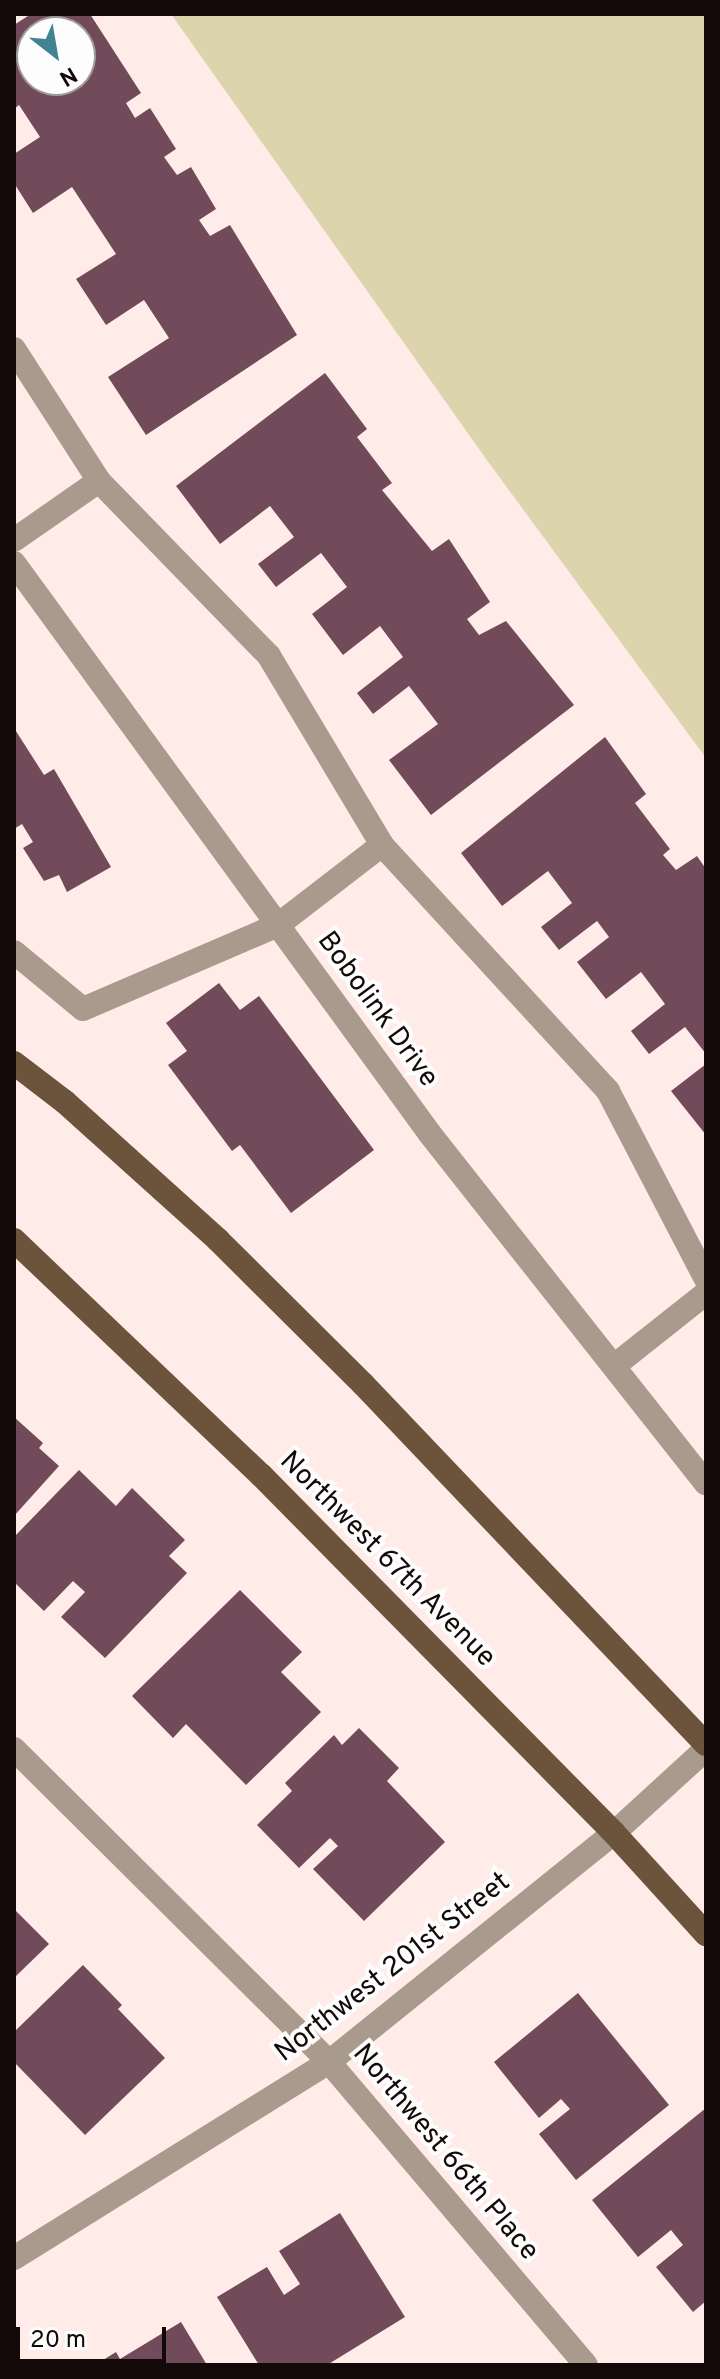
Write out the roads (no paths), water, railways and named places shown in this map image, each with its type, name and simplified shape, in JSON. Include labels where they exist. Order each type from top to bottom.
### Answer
[{"type":"main road","points":[[14,1063],[65,1102],[218,1240],[363,1384],[706,1746]]},
{"type":"main road","name":"Northwest 67th Avenue","points":[[14,1240],[261,1475],[614,1833],[706,1934]]},
{"type":"street","points":[[14,349],[99,481],[269,656],[382,845],[608,1091],[706,1279]]},
{"type":"street","points":[[14,540],[99,481]]},
{"type":"street","name":"Bobolink Drive","points":[[14,563],[430,1134],[706,1483]]},
{"type":"street","points":[[14,952],[83,1009],[278,925],[382,845]]},
{"type":"street","points":[[614,1366],[706,1293]]},
{"type":"street","name":"Northwest 201st Street","points":[[14,2258],[329,2062],[614,1833],[706,1746]]},
{"type":"street","name":"Northwest 66th Place","points":[[14,1749],[329,2062],[586,2365]]}]
